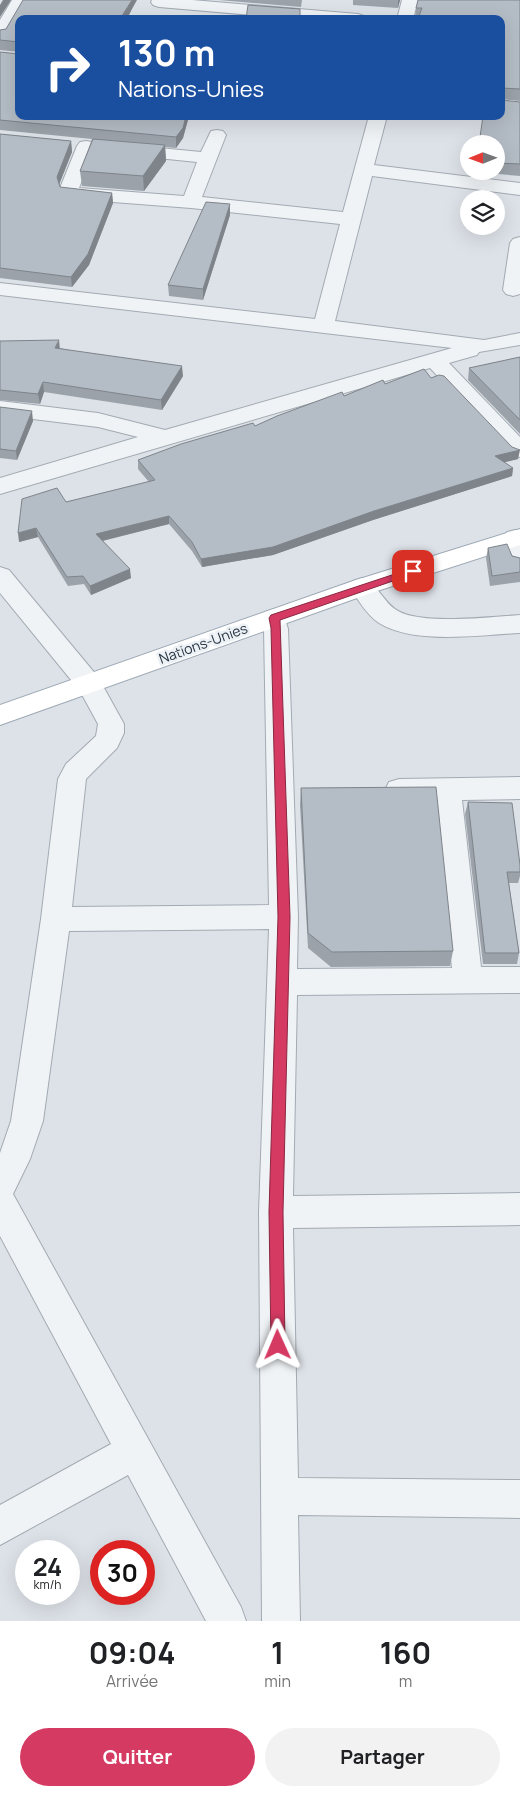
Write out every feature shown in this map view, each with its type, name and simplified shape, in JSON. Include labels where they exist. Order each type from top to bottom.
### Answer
[{"type":"main road","name":"Nations-Unies","points":[[0,715],[362,587],[518,544]]},
{"type":"street","points":[[0,34],[20,0]]},
{"type":"street","points":[[405,15],[410,0]]},
{"type":"street","points":[[153,15],[160,1],[267,5],[332,15]]},
{"type":"street","points":[[323,326],[377,120]]},
{"type":"street","points":[[192,202],[218,135]]},
{"type":"street","points":[[67,144],[208,158]]},
{"type":"street","points":[[102,147],[69,188],[69,192],[351,218]]},
{"type":"street","points":[[364,169],[520,189]]},
{"type":"street","points":[[512,290],[520,247]]},
{"type":"street","points":[[0,289],[484,346]]},
{"type":"street","points":[[0,486],[434,360],[484,346],[520,339]]},
{"type":"street","points":[[434,360],[520,450]]},
{"type":"street","points":[[0,408],[98,420],[165,437]]},
{"type":"street","points":[[0,576],[89,684],[111,724],[112,731],[103,748],[74,770],[56,919],[27,1122],[14,1159],[0,1186]]},
{"type":"street","points":[[362,587],[388,617],[400,623],[419,627],[520,624]]},
{"type":"street","points":[[274,618],[294,792],[284,917],[276,1212],[281,1621]]},
{"type":"street","points":[[372,791],[520,788]]},
{"type":"street","points":[[447,789],[468,980]]},
{"type":"street","points":[[56,919],[284,917]]},
{"type":"street","points":[[282,982],[520,980]]},
{"type":"street","points":[[0,1203],[227,1621]]},
{"type":"street","points":[[276,1212],[520,1209]]},
{"type":"street","points":[[0,1526],[134,1452]]},
{"type":"street","points":[[280,1496],[520,1499]]},
{"type":"building","points":[[23,0],[132,0],[123,15],[15,15],[15,42],[0,40],[0,30],[6,29]]},
{"type":"building","points":[[418,0],[520,0],[520,89],[505,88],[505,15],[419,15],[422,8],[416,8]]},
{"type":"building","points":[[248,5],[300,9],[300,15],[247,15]]},
{"type":"building","points":[[0,52],[15,54],[15,120],[185,120],[183,128],[176,137],[0,120]]},
{"type":"building","points":[[505,100],[520,102],[520,164],[505,163],[505,135],[480,135],[482,120],[505,120]]},
{"type":"building","points":[[0,134],[71,141],[57,177],[60,187],[112,193],[88,254],[71,277],[0,268]]},
{"type":"building","points":[[93,139],[165,145],[143,176],[80,171]]},
{"type":"building","points":[[206,202],[230,204],[203,289],[168,285]]},
{"type":"building","points":[[59,340],[55,348],[182,366],[161,400],[43,382],[38,394],[0,390],[0,341]]},
{"type":"building","points":[[520,357],[520,420],[469,368]]},
{"type":"building","points":[[424,369],[431,378],[439,375],[444,376],[512,447],[520,450],[495,456],[513,468],[374,511],[273,547],[201,559],[192,542],[169,516],[96,534],[130,569],[90,586],[83,576],[67,577],[36,528],[18,533],[22,499],[57,488],[66,502],[155,480],[138,460],[181,444],[253,423],[255,426],[342,392],[344,396],[383,380],[385,384]]},
{"type":"building","points":[[0,407],[32,411],[16,451],[0,449]]},
{"type":"building","points":[[507,544],[512,556],[520,558],[520,572],[492,576],[488,548]]},
{"type":"building","points":[[436,787],[453,951],[332,952],[308,933],[301,788]]},
{"type":"building","points":[[468,802],[512,803],[520,872],[507,872],[519,953],[485,953]]},
{"type":"route","points":[[278,1345],[276,1212],[284,917],[276,628],[274,618],[413,571]]}]
